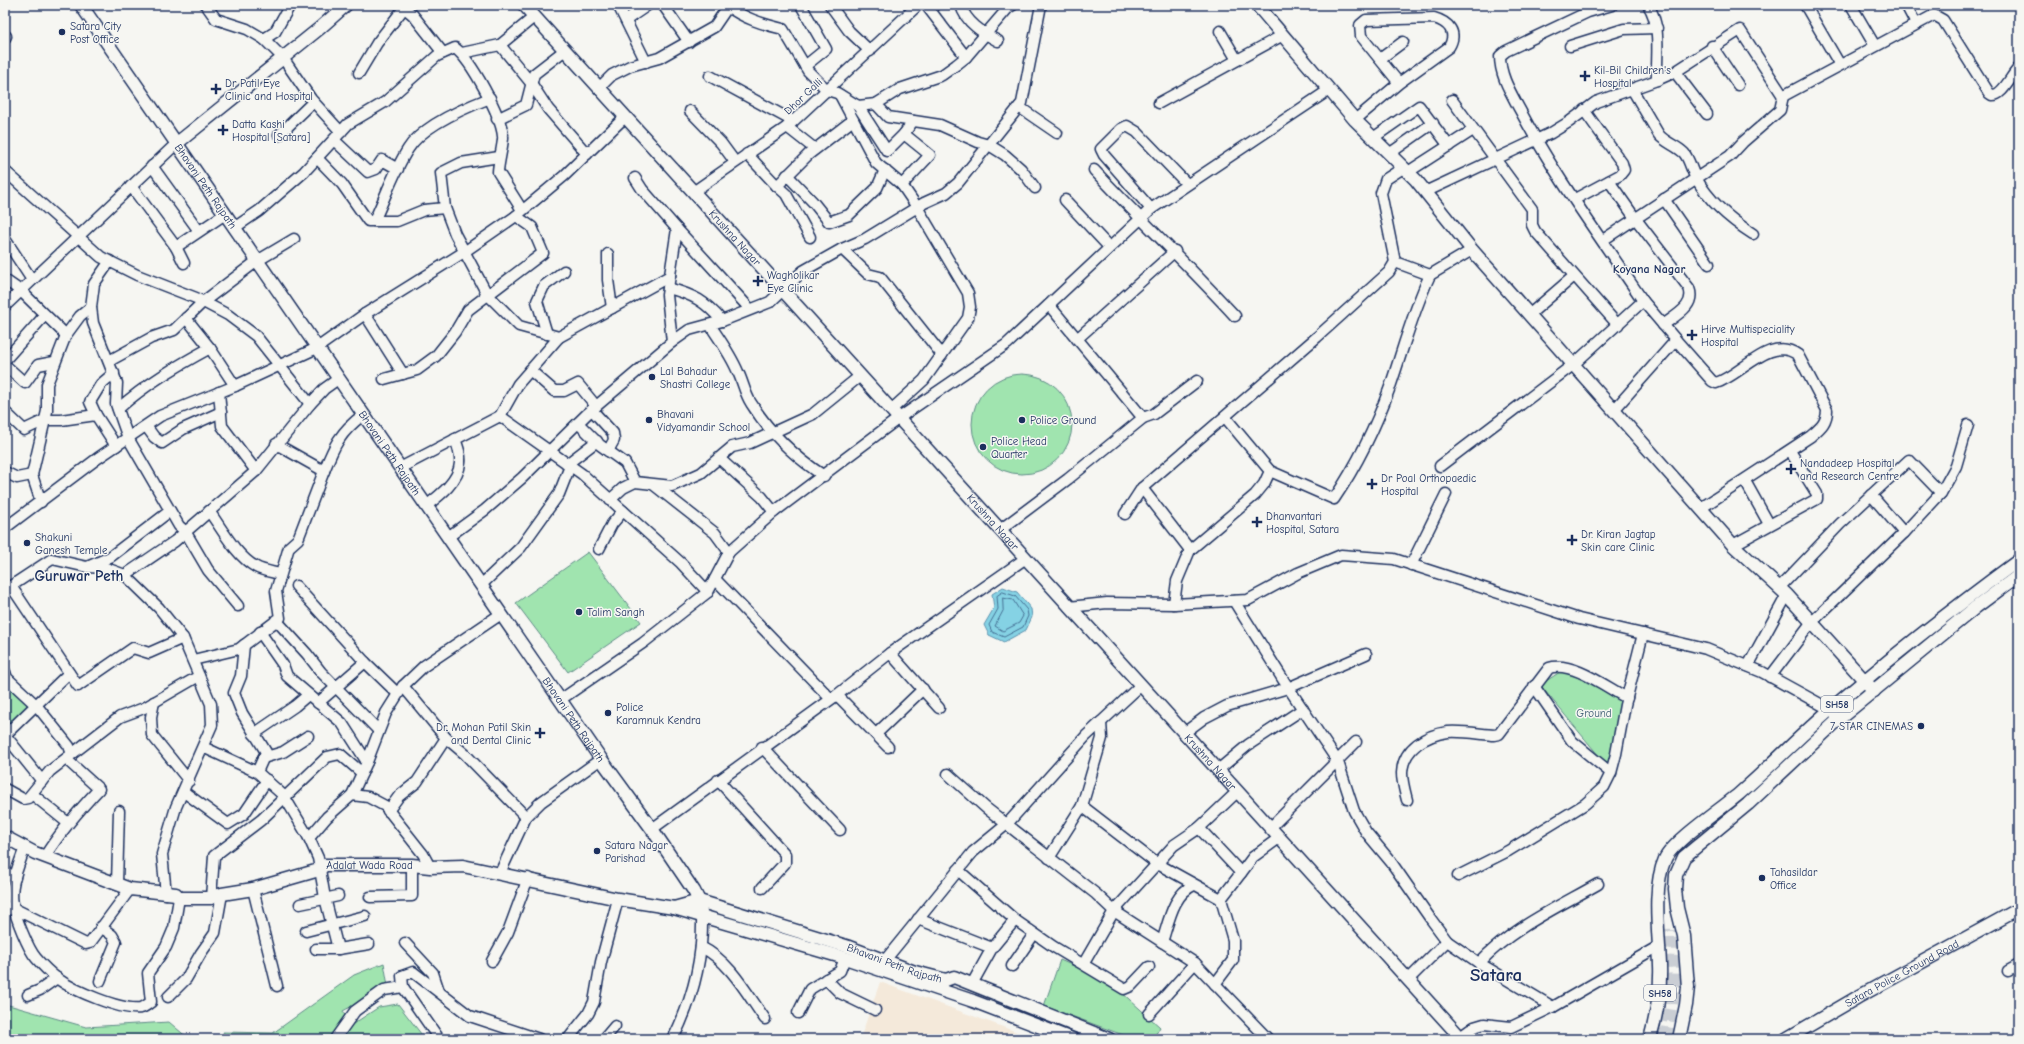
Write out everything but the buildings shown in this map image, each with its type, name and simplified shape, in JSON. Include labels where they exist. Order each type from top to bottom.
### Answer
[{"type":"main road","name":"Bhavani Peth Rajpath","points":[[81,5],[560,700],[652,829],[699,901],[702,917]]},
{"type":"main road","points":[[176,144],[346,5]]},
{"type":"main road","name":"Krushna Nagar","points":[[524,5],[1461,1038]]},
{"type":"main road","points":[[1257,5],[1355,120],[1425,192],[1472,250],[1733,544],[1783,591],[1874,691]]},
{"type":"main road","name":"SH58","points":[[1650,1039],[1659,1004],[1659,881],[1665,858],[1676,845],[1739,794],[1831,710],[1968,598],[2019,560]]},
{"type":"main road","name":"SH58","points":[[1679,1039],[1688,987],[1684,936],[1677,908],[1676,875],[1680,864],[1688,853],[1748,804],[1839,719],[1976,607],[2019,575]]},
{"type":"main road","points":[[1709,818],[1718,828]]},
{"type":"main road","name":"Adalat Wada Road","points":[[5,837],[45,856],[130,889],[176,894],[179,898],[216,896],[253,889],[319,870],[325,864],[412,865],[430,867],[463,866],[528,878],[618,899],[674,908],[699,901]]},
{"type":"main road","points":[[1659,881],[1670,930],[1677,908]]},
{"type":"main road","name":"Bhavani Peth Rajpath","points":[[699,901],[886,959],[916,972],[946,980],[954,977],[1109,1039]]},
{"type":"main road","points":[[674,908],[845,958],[973,1001],[1072,1039]]},
{"type":"main road","name":"Satara Police Ground Road","points":[[1786,1039],[1858,997],[2019,909]]},
{"type":"main road","points":[[946,980],[967,992],[1094,1039]]},
{"type":"street","points":[[206,5],[216,19],[247,29],[264,39],[283,58],[313,102],[342,132]]},
{"type":"street","points":[[264,39],[275,32],[290,5]]},
{"type":"street","points":[[618,5],[646,62]]},
{"type":"street","points":[[626,20],[648,5]]},
{"type":"street","points":[[663,5],[689,42]]},
{"type":"street","points":[[830,5],[849,31],[870,51]]},
{"type":"street","name":"Dhor Galli","points":[[693,192],[790,124],[918,5]]},
{"type":"street","points":[[926,5],[966,57]]},
{"type":"street","points":[[961,5],[963,12],[979,30],[998,41]]},
{"type":"street","points":[[858,106],[876,104],[900,89],[942,75],[966,57],[1008,8],[1013,5]]},
{"type":"street","points":[[448,537],[485,510],[550,452],[594,408],[688,330],[722,322],[750,309],[770,302],[802,270],[842,249],[865,240],[917,207],[946,192],[958,183],[1022,103],[1041,5]]},
{"type":"street","points":[[1612,5],[1588,12],[1506,51],[1500,56],[1500,66],[1508,86],[1535,139],[1643,301],[1712,381],[1716,383],[1721,382],[1767,353],[1790,349],[1798,355],[1824,401],[1827,410],[1827,418],[1822,426],[1811,436],[1745,481],[1701,508]]},
{"type":"street","points":[[1648,5],[1652,11],[1657,28],[1657,80]]},
{"type":"street","points":[[1805,5],[1840,66]]},
{"type":"street","points":[[1851,5],[1875,46]]},
{"type":"street","points":[[1906,5],[1916,24]]},
{"type":"street","points":[[360,73],[377,43],[402,6],[413,15],[443,53]]},
{"type":"street","points":[[599,88],[612,75],[630,66],[659,58],[714,27],[727,6],[760,24],[783,30],[805,66],[827,90],[840,95],[858,106],[887,151],[904,134],[913,120]]},
{"type":"street","points":[[802,7],[826,49],[805,66]]},
{"type":"street","points":[[1783,96],[1934,15],[1943,20],[1988,93],[1992,95],[2000,93],[2013,73],[2019,68]]},
{"type":"street","points":[[462,54],[500,45],[534,16]]},
{"type":"street","points":[[1355,120],[1448,47],[1453,37],[1448,25],[1444,21],[1434,18],[1366,20],[1360,25],[1361,36],[1399,84]]},
{"type":"street","points":[[1570,46],[1624,29],[1657,28]]},
{"type":"street","points":[[1220,30],[1237,60]]},
{"type":"street","points":[[1425,192],[1557,129],[1596,102],[1675,72],[1712,46],[1740,30],[1783,96],[1780,110],[1775,116],[1756,129],[1720,164],[1696,178],[1603,240]]},
{"type":"street","points":[[1159,103],[1282,35]]},
{"type":"street","points":[[1380,60],[1403,42]]},
{"type":"street","points":[[500,45],[531,83],[548,109],[587,154]]},
{"type":"street","points":[[1712,46],[1738,85]]},
{"type":"street","points":[[234,228],[259,211],[304,172],[348,124],[385,102],[437,56],[455,48],[462,54],[490,98],[504,136],[499,157],[498,172],[519,213],[532,227],[543,252],[468,310],[455,332],[436,356],[417,370],[384,380]]},
{"type":"street","points":[[497,119],[526,105],[534,74],[565,50]]},
{"type":"street","points":[[1675,72],[1707,114]]},
{"type":"street","points":[[710,76],[790,124],[815,149]]},
{"type":"street","points":[[1632,89],[1659,135],[1664,140],[1677,147],[1684,154],[1696,178],[1726,214],[1753,234]]},
{"type":"street","points":[[895,414],[1006,344],[1151,209],[1329,90]]},
{"type":"street","points":[[560,700],[644,643],[708,592],[729,552],[774,512],[824,476],[895,414],[924,380],[968,318],[970,307],[968,293],[917,207],[902,185],[876,163],[840,95]]},
{"type":"street","points":[[374,221],[408,149],[425,131],[474,104],[490,98]]},
{"type":"street","points":[[1452,100],[1493,159],[1532,209],[1532,225],[1535,231],[1618,325]]},
{"type":"street","points":[[279,135],[313,102]]},
{"type":"street","points":[[876,104],[888,117],[940,124],[962,136],[988,145],[1005,155],[1015,164],[1035,188]]},
{"type":"street","points":[[1373,138],[1416,106],[1421,108],[1449,146]]},
{"type":"street","points":[[1018,107],[1057,133]]},
{"type":"street","points":[[1575,199],[1620,175],[1624,170],[1622,163],[1584,110]]},
{"type":"street","points":[[690,111],[721,143],[735,162]]},
{"type":"street","points":[[5,528],[116,446],[160,416],[235,386],[317,348],[365,314],[464,252],[519,213],[587,154],[625,117]]},
{"type":"street","points":[[776,186],[815,149],[853,120]]},
{"type":"street","points":[[1389,154],[1433,123]]},
{"type":"street","points":[[1151,209],[1104,155],[1101,149],[1103,145],[1121,129],[1127,126],[1137,132],[1187,184]]},
{"type":"street","points":[[1125,514],[1142,488],[1389,272],[1395,262],[1381,193],[1386,179],[1449,146],[1473,130]]},
{"type":"street","points":[[902,185],[930,156],[904,134]]},
{"type":"street","points":[[334,140],[368,172],[376,169],[382,160],[398,169]]},
{"type":"street","points":[[5,306],[176,144]]},
{"type":"street","points":[[746,154],[776,186],[786,194],[810,237]]},
{"type":"street","points":[[499,157],[460,163],[441,173],[445,208],[464,252],[487,294],[519,326],[559,337]]},
{"type":"street","points":[[317,158],[342,184],[368,222],[397,221],[424,210],[445,208]]},
{"type":"street","points":[[152,166],[199,231]]},
{"type":"street","points":[[787,175],[813,202],[829,222],[849,215],[876,188],[885,170]]},
{"type":"street","points":[[1094,170],[1139,219],[1175,252],[1235,316]]},
{"type":"street","points":[[5,171],[101,256],[137,275],[203,302],[228,315],[256,336],[310,404]]},
{"type":"street","points":[[635,178],[642,189],[677,229],[750,309]]},
{"type":"street","points":[[1609,181],[1635,218],[1689,288],[1692,296],[1690,303],[1663,325]]},
{"type":"street","points":[[131,186],[176,247],[184,263]]},
{"type":"street","points":[[1664,199],[1709,264]]},
{"type":"street","points":[[1065,200],[1109,247]]},
{"type":"street","points":[[176,247],[224,214]]},
{"type":"street","points":[[672,342],[667,295],[677,229]]},
{"type":"street","points":[[5,239],[32,280]]},
{"type":"street","points":[[109,361],[151,338],[174,330],[203,302],[256,261],[294,239]]},
{"type":"street","points":[[842,249],[868,274],[880,277],[942,355]]},
{"type":"street","points":[[1225,417],[1270,471],[1334,499],[1353,471],[1389,389],[1419,299],[1430,275],[1472,250]]},
{"type":"street","points":[[1076,339],[1175,252]]},
{"type":"street","points":[[608,254],[608,280],[612,308]]},
{"type":"street","points":[[110,261],[94,284],[91,307],[94,323],[117,383],[116,404],[128,438],[179,526],[185,531],[208,570],[238,606]]},
{"type":"street","points":[[1395,262],[1430,275]]},
{"type":"street","points":[[547,334],[537,301],[544,286],[564,271]]},
{"type":"street","points":[[400,468],[500,416],[518,384],[559,337],[670,276]]},
{"type":"street","points":[[1530,314],[1574,276]]},
{"type":"street","points":[[5,280],[21,291],[66,335]]},
{"type":"street","points":[[668,288],[686,292],[708,305],[722,322]]},
{"type":"street","points":[[1440,466],[1574,364],[1643,301]]},
{"type":"street","points":[[1049,305],[1143,418]]},
{"type":"street","points":[[41,502],[32,475],[45,420],[47,384],[54,362],[66,335],[80,316],[91,307]]},
{"type":"street","points":[[365,314],[403,374]]},
{"type":"street","points":[[5,360],[45,315]]},
{"type":"street","points":[[186,318],[210,348],[235,386]]},
{"type":"street","points":[[710,325],[722,342],[738,371],[750,402],[803,462],[824,476]]},
{"type":"street","points":[[1614,410],[1676,340]]},
{"type":"street","points":[[118,409],[136,392],[164,373],[210,348]]},
{"type":"street","points":[[5,365],[25,383],[38,365],[54,362]]},
{"type":"street","points":[[530,370],[554,391],[564,391],[578,384],[613,433],[614,440],[608,450]]},
{"type":"street","points":[[114,373],[101,384],[90,402],[96,415],[116,446]]},
{"type":"street","points":[[610,500],[623,488],[635,482],[672,486],[701,473],[720,459],[732,447],[750,443],[813,414],[860,376]]},
{"type":"street","points":[[125,575],[185,531],[256,471],[276,444],[310,404],[324,389],[338,379]]},
{"type":"street","points":[[1000,530],[1068,479],[1143,418],[1154,414],[1197,381]]},
{"type":"street","points":[[218,392],[222,426],[256,471]]},
{"type":"street","points":[[5,412],[24,430],[45,420],[61,420],[96,415]]},
{"type":"street","points":[[146,426],[154,437],[162,443],[183,429],[221,412]]},
{"type":"street","points":[[193,660],[239,649],[280,618],[276,591],[289,547],[298,540],[335,444],[352,423],[363,415]]},
{"type":"street","points":[[500,416],[568,465],[610,500],[681,564],[708,592]]},
{"type":"street","points":[[578,423],[597,441],[625,462],[635,482]]},
{"type":"street","points":[[1770,676],[1811,623],[1904,532],[1941,493],[1956,466],[1968,425]]},
{"type":"street","points":[[426,506],[439,496],[458,473],[460,458],[455,439]]},
{"type":"street","points":[[481,585],[521,547],[559,494],[568,465],[597,441]]},
{"type":"street","points":[[276,444],[324,471]]},
{"type":"street","points":[[1733,544],[1817,499],[1817,494],[1790,451]]},
{"type":"street","points":[[720,459],[762,497],[774,512]]},
{"type":"street","points":[[1748,666],[1783,591],[1871,495],[1909,460],[1941,493]]},
{"type":"street","points":[[1174,604],[1178,581],[1190,550],[1255,495],[1264,484],[1270,471]]},
{"type":"street","points":[[5,472],[17,478],[32,475]]},
{"type":"street","points":[[1745,481],[1769,524]]},
{"type":"street","points":[[654,484],[714,533],[729,552]]},
{"type":"street","points":[[1142,488],[1190,550]]},
{"type":"street","points":[[1412,565],[1446,494]]},
{"type":"street","points":[[1871,495],[1904,532]]},
{"type":"street","points":[[87,567],[110,557],[170,511]]},
{"type":"street","points":[[209,511],[240,553],[250,563],[258,568],[280,574]]},
{"type":"street","points":[[599,549],[612,524],[623,511]]},
{"type":"street","points":[[1069,607],[1106,603],[1174,604],[1248,600],[1298,573],[1341,555],[1394,559],[1579,619],[1706,649],[1770,676],[1831,710],[1839,719]]},
{"type":"street","points":[[652,829],[762,747],[834,696],[890,653],[1026,558]]},
{"type":"street","points":[[166,894],[162,854],[167,833],[212,725],[211,704],[183,638],[160,608],[125,575],[106,568],[87,567],[52,559],[8,588],[78,686],[132,648],[149,653],[183,638]]},
{"type":"street","points":[[715,579],[888,747]]},
{"type":"street","points":[[296,586],[365,662],[400,690],[526,817]]},
{"type":"street","points":[[1234,601],[1288,688],[1338,762],[1354,811],[1366,832],[1391,862],[1447,941],[1479,963],[1553,1007]]},
{"type":"street","points":[[309,838],[327,817],[352,795],[367,762],[378,730],[400,690],[424,666],[501,614]]},
{"type":"street","points":[[276,620],[321,672],[378,730]]},
{"type":"street","points":[[260,632],[283,665],[287,676],[342,723],[367,762]]},
{"type":"street","points":[[1458,876],[1508,851],[1584,804],[1604,787],[1611,772],[1616,754],[1627,698],[1643,634]]},
{"type":"street","points":[[244,645],[241,676],[234,694],[242,713],[266,752],[257,772]]},
{"type":"street","points":[[890,653],[939,708]]},
{"type":"street","points":[[1184,733],[1204,718],[1227,706],[1288,688],[1366,654]]},
{"type":"street","points":[[318,703],[365,662]]},
{"type":"street","points":[[1406,800],[1402,773],[1405,758],[1412,747],[1426,739],[1448,732],[1499,734],[1549,668],[1557,666],[1572,668],[1627,698]]},
{"type":"street","points":[[5,672],[7,678],[37,706],[69,746],[69,756],[100,789],[68,823],[45,856]]},
{"type":"street","points":[[42,781],[5,735],[37,706],[69,673]]},
{"type":"street","points":[[5,790],[23,799],[28,798],[50,771],[120,717],[144,708],[200,676]]},
{"type":"street","points":[[886,959],[973,852],[1006,824],[1086,736],[1141,685]]},
{"type":"street","points":[[1534,686],[1572,741],[1611,772]]},
{"type":"street","points":[[876,734],[923,689]]},
{"type":"street","points":[[254,734],[295,706],[308,695]]},
{"type":"street","points":[[154,702],[151,717],[152,735],[189,781]]},
{"type":"street","points":[[1218,770],[1248,745],[1303,710]]},
{"type":"street","points":[[1049,858],[1082,806],[1102,738],[1101,722]]},
{"type":"street","points":[[263,758],[283,752],[308,736]]},
{"type":"street","points":[[388,810],[399,796],[417,782],[446,738]]},
{"type":"street","points":[[1270,828],[1338,762],[1356,742]]},
{"type":"street","points":[[762,747],[840,830]]},
{"type":"street","points":[[203,748],[257,772],[284,796],[309,838],[318,858],[325,898],[338,949]]},
{"type":"street","points":[[168,997],[186,979],[215,933],[216,896],[214,856],[260,820],[327,757],[340,754],[362,773]]},
{"type":"street","points":[[500,873],[526,817],[548,798],[601,759]]},
{"type":"street","points":[[948,774],[1006,824],[1096,894],[1114,912],[1195,963],[1268,1039]]},
{"type":"street","points":[[184,792],[228,824],[244,814],[267,780]]},
{"type":"street","points":[[718,780],[785,854],[785,863],[762,888]]},
{"type":"street","points":[[1084,963],[1114,912],[1156,863],[1174,845],[1199,828],[1238,792]]},
{"type":"street","points":[[32,794],[68,823]]},
{"type":"street","points":[[352,795],[368,797],[385,806],[422,854],[430,867]]},
{"type":"street","points":[[1082,806],[1156,863],[1221,899],[1233,940],[1233,960],[1215,984]]},
{"type":"street","points":[[117,884],[119,811]]},
{"type":"street","points":[[1199,828],[1241,873]]},
{"type":"street","points":[[1221,899],[1253,857],[1279,838]]},
{"type":"street","points":[[24,847],[15,878],[11,908],[35,957],[57,978],[75,989],[106,1002],[137,1008],[151,1002],[148,973],[166,947],[174,928],[179,898]]},
{"type":"street","points":[[370,897],[412,896],[412,865]]},
{"type":"street","points":[[958,870],[1015,920],[1034,934],[1084,963],[1124,989],[1130,986],[1149,967]]},
{"type":"street","points":[[5,871],[15,878]]},
{"type":"street","points":[[492,961],[510,927],[528,878]]},
{"type":"street","points":[[1479,963],[1493,949],[1518,929],[1598,884]]},
{"type":"street","points":[[1162,942],[1177,899],[1187,888],[1194,885]]},
{"type":"street","points":[[11,908],[86,944],[90,942],[130,889]]},
{"type":"street","points":[[253,889],[278,986]]},
{"type":"street","points":[[300,904],[338,896]]},
{"type":"street","points":[[568,1039],[588,1014],[594,1002],[602,962],[618,899]]},
{"type":"street","points":[[306,930],[365,916]]},
{"type":"street","points":[[673,1039],[694,985],[701,947],[702,917]]},
{"type":"street","points":[[918,919],[992,948]]},
{"type":"street","points":[[972,984],[992,948],[1015,920]]},
{"type":"street","points":[[100,982],[116,942],[112,934],[101,927]]},
{"type":"street","points":[[1012,966],[1034,934]]},
{"type":"street","points":[[1408,980],[1447,941]]},
{"type":"street","points":[[405,943],[433,973],[439,991]]},
{"type":"street","points":[[316,949],[338,949],[369,944]]},
{"type":"street","points":[[1461,1038],[1474,1027],[1484,1024],[1511,1027],[1553,1007],[1659,946]]},
{"type":"street","points":[[701,947],[712,952],[734,976],[765,1019]]},
{"type":"street","points":[[798,1013],[810,989],[840,970],[845,958]]},
{"type":"street","points":[[1149,1014],[1195,963]]},
{"type":"street","points":[[2008,971],[2019,965]]},
{"type":"street","points":[[439,1039],[403,986],[402,976],[413,972],[470,1016],[539,1039]]},
{"type":"street","points":[[28,995],[40,990],[57,978]]},
{"type":"street","points":[[826,979],[840,993],[875,1010]]},
{"type":"street","points":[[334,1039],[355,1011],[384,990],[403,986]]},
{"type":"street","points":[[604,1039],[615,1026]]},
{"type":"shaded area","points":[[880,982],[1036,1039],[860,1039]]},
{"type":"green space","name":"Police Ground","points":[[1022,374],[1041,378],[1057,389],[1068,405],[1072,424],[1068,443],[1057,459],[1041,470],[1022,474],[1003,470],[987,459],[976,443],[972,424],[976,405],[987,389],[1003,378]]},
{"type":"green space","name":"Talim Sangh","points":[[588,552],[641,622],[568,672],[516,603]]},
{"type":"green space","name":"Ground","points":[[1563,670],[1621,700],[1609,768],[1540,685]]},
{"type":"green space","points":[[5,672],[35,704],[5,731]]},
{"type":"green space","points":[[1060,960],[1110,982],[1160,1027],[1153,1039],[1134,1039],[1044,1006]]},
{"type":"green space","points":[[384,963],[388,986],[343,1011],[350,1026],[379,1007],[398,1004],[425,1039],[226,1039],[223,1032],[273,1033],[354,975]]},
{"type":"green space","points":[[5,1004],[86,1027],[169,1022],[189,1039],[5,1039]]},
{"type":"water","points":[[1003,587],[1017,592],[1031,609],[1032,617],[1026,630],[1004,642],[989,635],[984,625],[994,608],[992,594]]},
{"type":"waterway","points":[[1526,5],[1536,8],[1541,5]]},
{"type":"tunnel","points":[[1657,1039],[1663,1012],[1666,970],[1665,929]]},
{"type":"tunnel","points":[[1666,1039],[1675,984],[1676,930]]},
{"type":"place","name":"Satara City Post Office","points":[[62,32]]},
{"type":"place","name":"Kil-Bil Children's Hospital","points":[[1585,76]]},
{"type":"place","name":"Dr Patil Eye Clinic and Hospital","points":[[216,89]]},
{"type":"place","name":"Datta Kashi Hospital [Satara]","points":[[223,130]]},
{"type":"place","name":"Wagholikar Eye Clinic","points":[[758,281]]},
{"type":"place","name":"Hirve Multispeciality Hospital","points":[[1692,335]]},
{"type":"place","name":"Lal Bahadur Shastri College","points":[[652,377]]},
{"type":"place","name":"Bhavani Vidyamandir School","points":[[649,420]]},
{"type":"place","name":"Police Ground","points":[[1022,420]]},
{"type":"place","name":"Police Head Quarter","points":[[983,447]]},
{"type":"place","name":"Nandadeep Hospital and Research Centre","points":[[1791,469]]},
{"type":"place","name":"Dr Poal Orthopaedic Hospital","points":[[1372,484]]},
{"type":"place","name":"Dhanvantari Hospital, Satara","points":[[1257,522]]},
{"type":"place","name":"Dr. Kiran Jagtap Skin care Clinic","points":[[1572,540]]},
{"type":"place","name":"Shakuni Ganesh Temple","points":[[27,543]]},
{"type":"place","name":"Talim Sangh","points":[[579,612]]},
{"type":"place","name":"Police Karamnuk Kendra","points":[[608,713]]},
{"type":"place","name":"7 STAR CINEMAS","points":[[1921,726]]},
{"type":"place","name":"Dr. Mohan Patil Skin and Dental Clinic","points":[[540,733]]},
{"type":"place","name":"Satara Nagar Parishad","points":[[597,851]]},
{"type":"place","name":"Tahasildar Office","points":[[1762,878]]},
{"type":"district","name":"Koyana Nagar","points":[[1649,269]]},
{"type":"district","name":"Guruwar Peth","points":[[79,576]]},
{"type":"district","name":"Satara","points":[[1496,974]]}]
